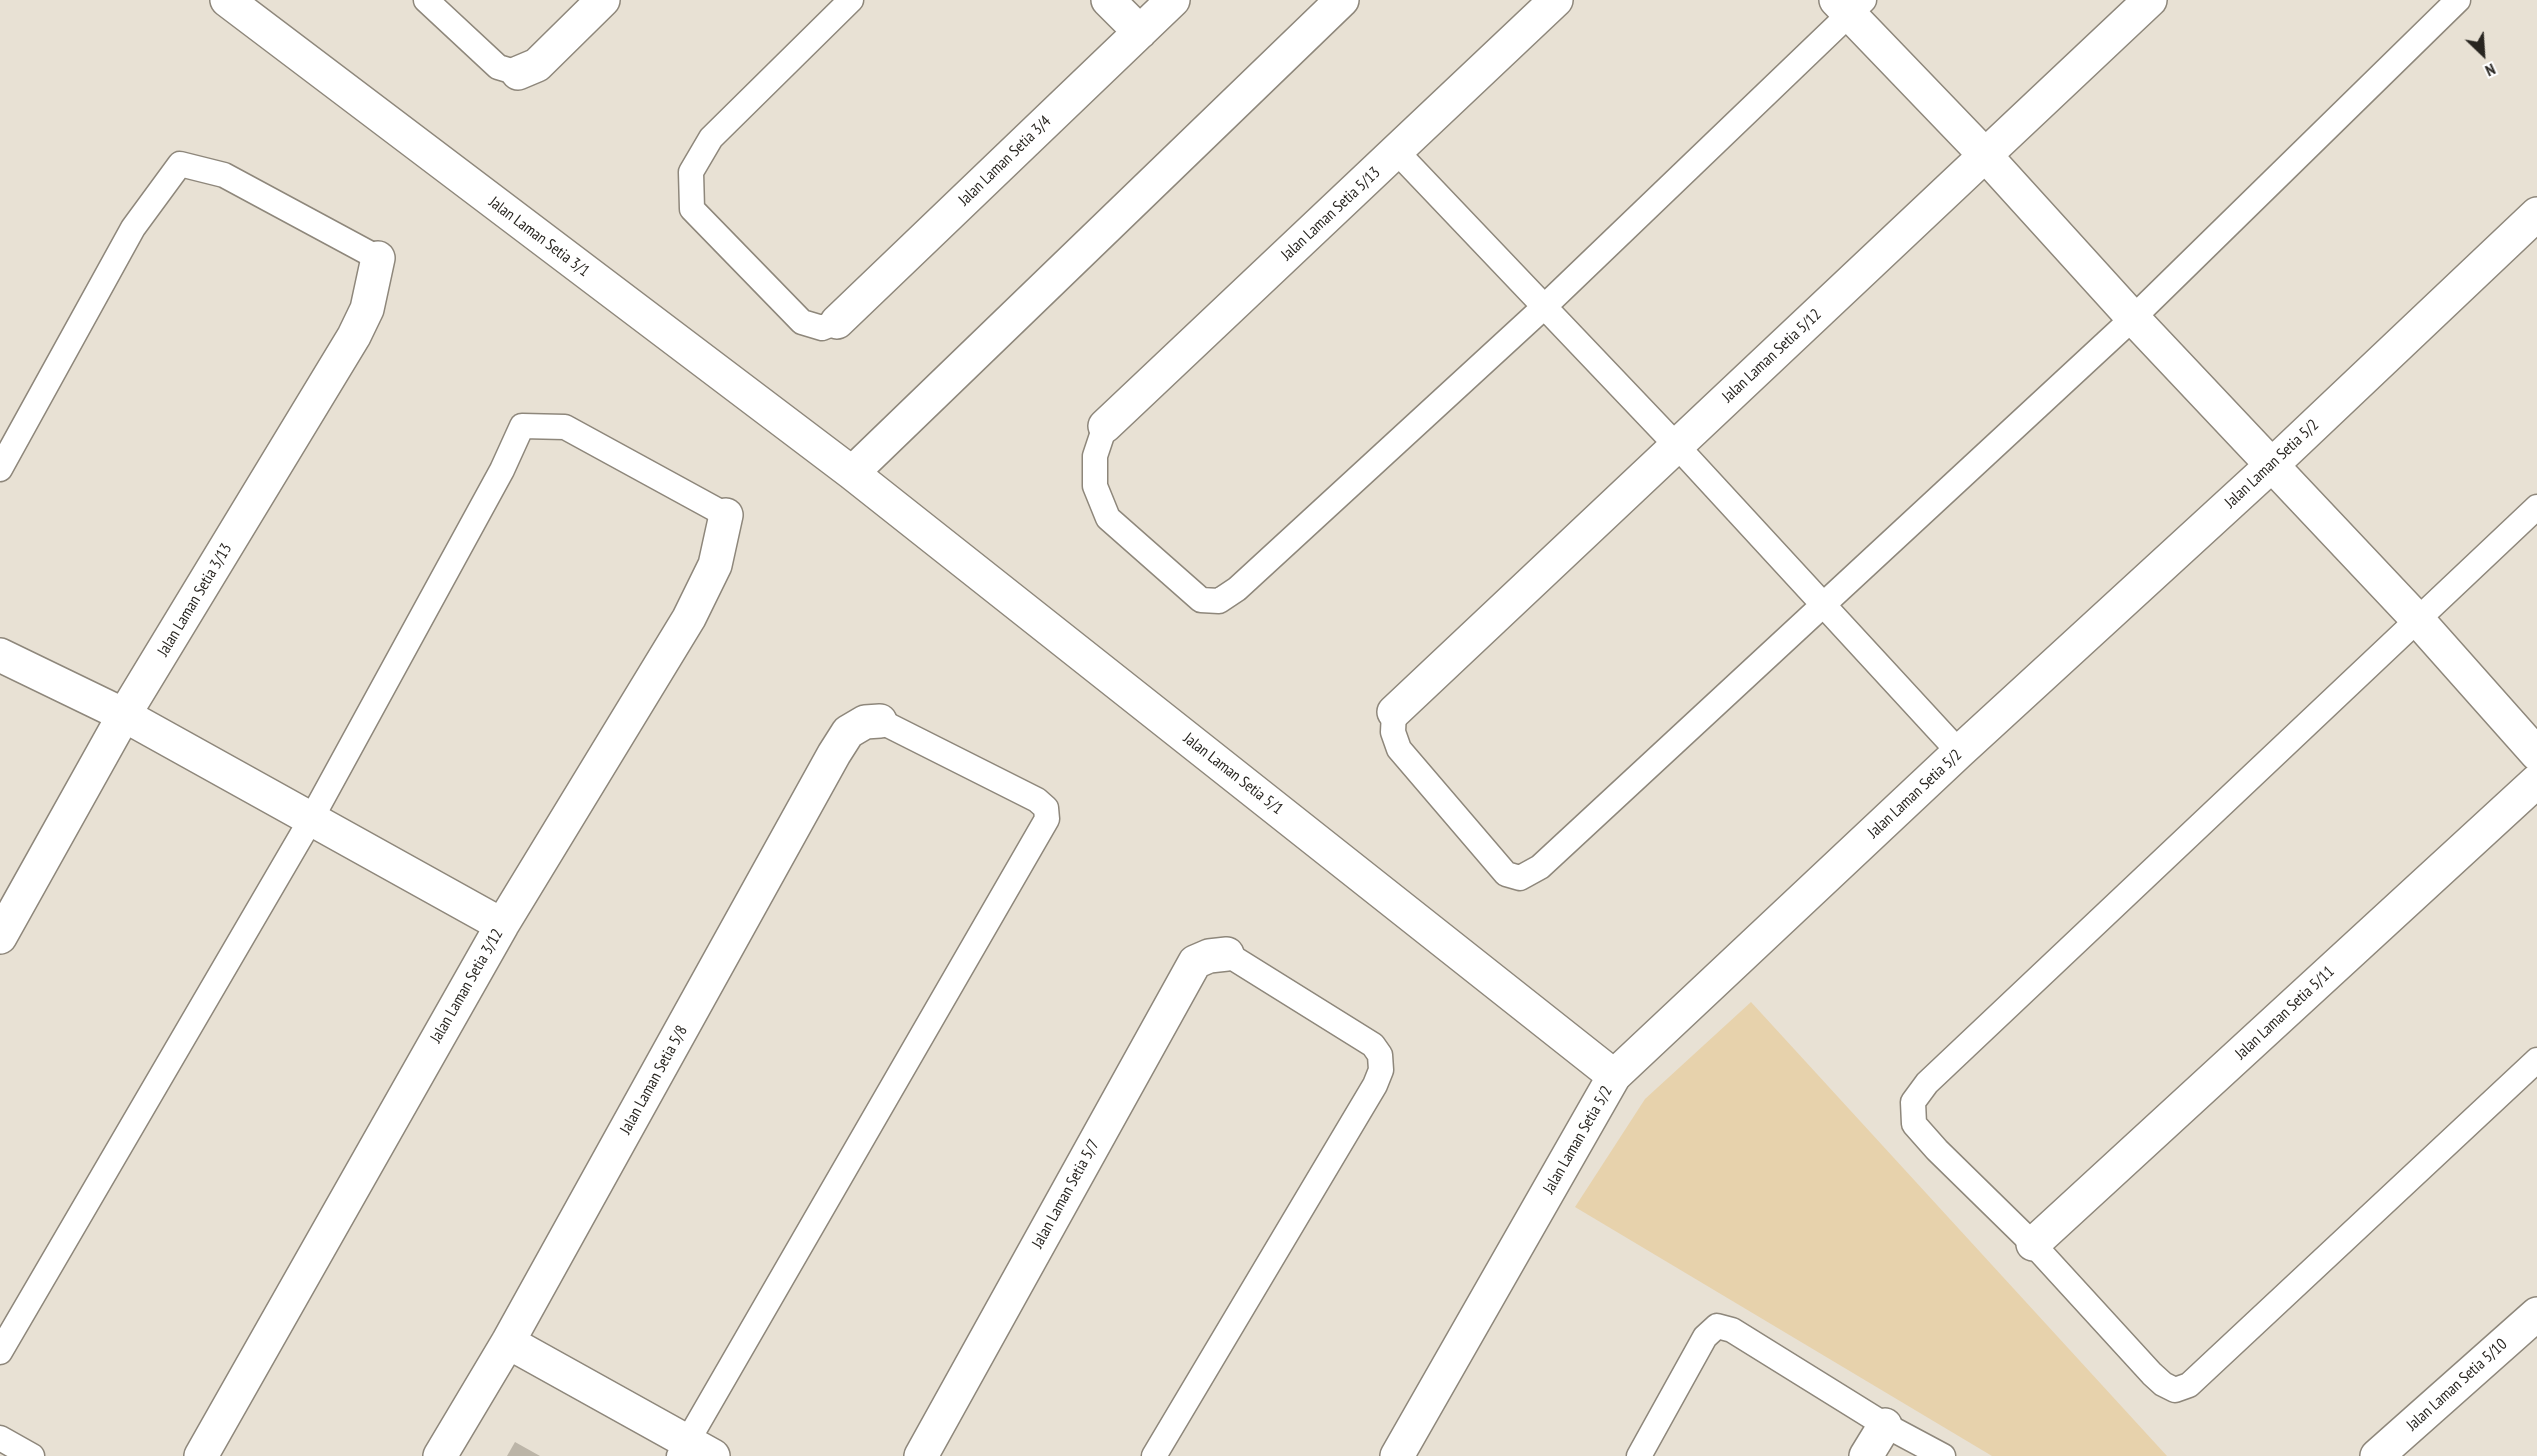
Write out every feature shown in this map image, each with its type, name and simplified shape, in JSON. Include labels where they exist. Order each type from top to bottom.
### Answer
[{"type":"street","name":"Jalan Laman Setia 3/1","points":[[227,0],[852,473]]},
{"type":"street","points":[[518,73],[537,65],[603,0]]},
{"type":"street","points":[[1108,0],[1140,32]]},
{"type":"street","name":"Jalan Laman Setia 3/4","points":[[837,322],[1173,0]]},
{"type":"street","points":[[852,473],[1342,0]]},
{"type":"street","name":"Jalan Laman Setia 5/13","points":[[1105,426],[1556,0]]},
{"type":"street","name":"Jalan Laman Setia 5/12","points":[[1395,712],[2150,0]]},
{"type":"street","points":[[1850,5],[2133,318],[2417,619],[2537,754]]},
{"type":"street","name":"Jalan Laman Setia 5/2","points":[[1397,1456],[1614,1076],[1959,752],[2272,465],[2537,214]]},
{"type":"street","name":"Jalan Laman Setia 3/13","points":[[0,937],[124,716],[354,336],[367,309],[378,258]]},
{"type":"street","name":"Jalan Laman Setia 5/1","points":[[852,473],[1614,1076]]},
{"type":"street","name":"Jalan Laman Setia 3/12","points":[[201,1456],[502,925],[689,618],[715,565],[726,515]]},
{"type":"street","points":[[0,655],[124,716],[310,821],[502,925]]},
{"type":"street","name":"Jalan Laman Setia 5/8","points":[[440,1456],[508,1342],[834,754],[848,732],[865,722],[880,721]]},
{"type":"street","name":"Jalan Laman Setia 5/11","points":[[2033,1244],[2537,781]]},
{"type":"street","name":"Jalan Laman Setia 5/7","points":[[921,1456],[1195,962],[1209,956],[1227,954]]},
{"type":"street","name":"Jalan Laman Setia 5/10","points":[[2377,1456],[2537,1314]]},
{"type":"street","points":[[508,1342],[693,1451]]},
{"type":"street","points":[[1866,1456],[1885,1425]]},
{"type":"lane","points":[[426,0],[498,67],[518,73]]},
{"type":"lane","points":[[837,322],[822,328],[802,322],[692,209],[691,172],[711,138],[851,0]]},
{"type":"lane","points":[[1395,712],[1393,732],[1399,749],[1506,874],[1520,878],[1540,867],[2133,318],[2458,0]]},
{"type":"lane","points":[[1105,426],[1095,456],[1095,486],[1108,518],[1201,600],[1219,601],[1237,589],[1544,307],[1850,5]]},
{"type":"lane","points":[[1397,152],[1677,446],[1959,752]]},
{"type":"lane","points":[[0,469],[133,228],[180,164],[224,175],[378,258]]},
{"type":"lane","points":[[0,1352],[310,821],[496,480],[522,426],[565,427],[726,515]]},
{"type":"lane","points":[[2537,507],[1927,1083],[1913,1102],[1914,1124],[1937,1150],[2033,1244],[2163,1384],[2175,1390],[2189,1385],[2537,1060]]},
{"type":"lane","points":[[693,1451],[1047,819],[1046,808],[1037,800],[880,721]]},
{"type":"lane","points":[[1154,1456],[1375,1084],[1381,1070],[1380,1055],[1374,1045],[1227,954]]},
{"type":"lane","points":[[1640,1456],[1705,1337],[1718,1326],[1732,1330],[1885,1425],[1943,1456]]},
{"type":"lane","points":[[0,1438],[32,1456]]},
{"type":"shaded area","points":[[1751,1002],[2167,1456],[1992,1456],[1575,1207],[1645,1099]]},
{"type":"building","points":[[515,1442],[540,1456],[507,1456]]}]
